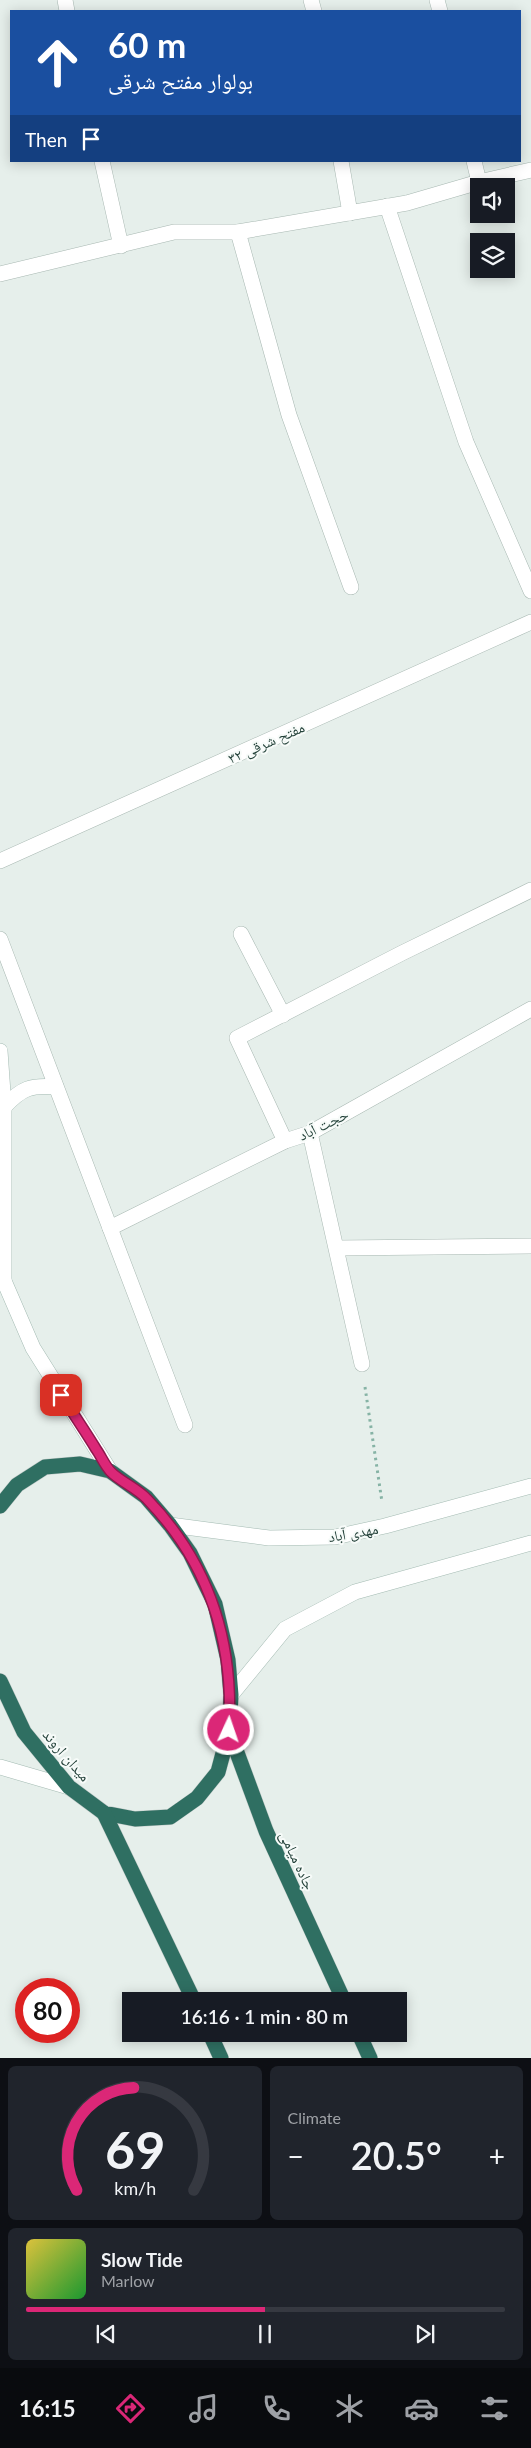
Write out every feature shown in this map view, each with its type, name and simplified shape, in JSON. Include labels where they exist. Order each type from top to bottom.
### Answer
[{"type":"highway","name":"میدان اروند","points":[[0,1506],[17,1485],[45,1467],[80,1464],[110,1471],[146,1497],[170,1524],[190,1552],[215,1604],[228,1660],[231,1695],[229,1730],[218,1772],[197,1798],[170,1817],[135,1819],[104,1813],[68,1787],[24,1732],[0,1681]]},
{"type":"highway","name":"جاده میامی","points":[[229,1730],[266,1831],[340,1992]]},
{"type":"highway","points":[[104,1813],[190,1992]]},
{"type":"highway","points":[[214,2042],[221,2058]]},
{"type":"highway","points":[[363,2042],[370,2058]]},
{"type":"street","points":[[102,162],[122,246]]},
{"type":"street","points":[[341,162],[350,213]]},
{"type":"street","points":[[474,162],[478,178]]},
{"type":"street","points":[[496,178],[531,170]]},
{"type":"street","points":[[0,274],[174,232],[238,232],[407,203],[470,185]]},
{"type":"street","points":[[387,206],[466,442],[531,592]]},
{"type":"street","points":[[238,232],[289,415],[352,587]]},
{"type":"street","name":"مفتح شرقی ۳۲","points":[[0,860],[531,622]]},
{"type":"street","points":[[285,1141],[237,1038],[531,890]]},
{"type":"street","points":[[241,934],[283,1015]]},
{"type":"street","points":[[0,939],[185,1425]]},
{"type":"street","name":"حجت آباد","points":[[110,1228],[285,1141],[310,1133],[531,1009]]},
{"type":"street","points":[[0,1051],[4,1107],[2,1278],[33,1348],[110,1471]]},
{"type":"street","points":[[4,1107],[18,1093],[36,1085],[56,1087]]},
{"type":"street","points":[[310,1133],[362,1364]]},
{"type":"street","points":[[336,1248],[531,1246]]},
{"type":"street","name":"مهدی آباد","points":[[170,1524],[269,1538],[334,1537],[385,1526],[531,1486]]},
{"type":"street","points":[[231,1695],[285,1630],[355,1592],[531,1543]]},
{"type":"street","points":[[0,1767],[68,1787]]},
{"type":"path","points":[[362,1364],[385,1526]]},
{"type":"route","points":[[61,1395],[110,1471],[146,1497],[170,1524],[190,1552],[215,1604],[228,1660],[231,1695],[229,1730]]}]
